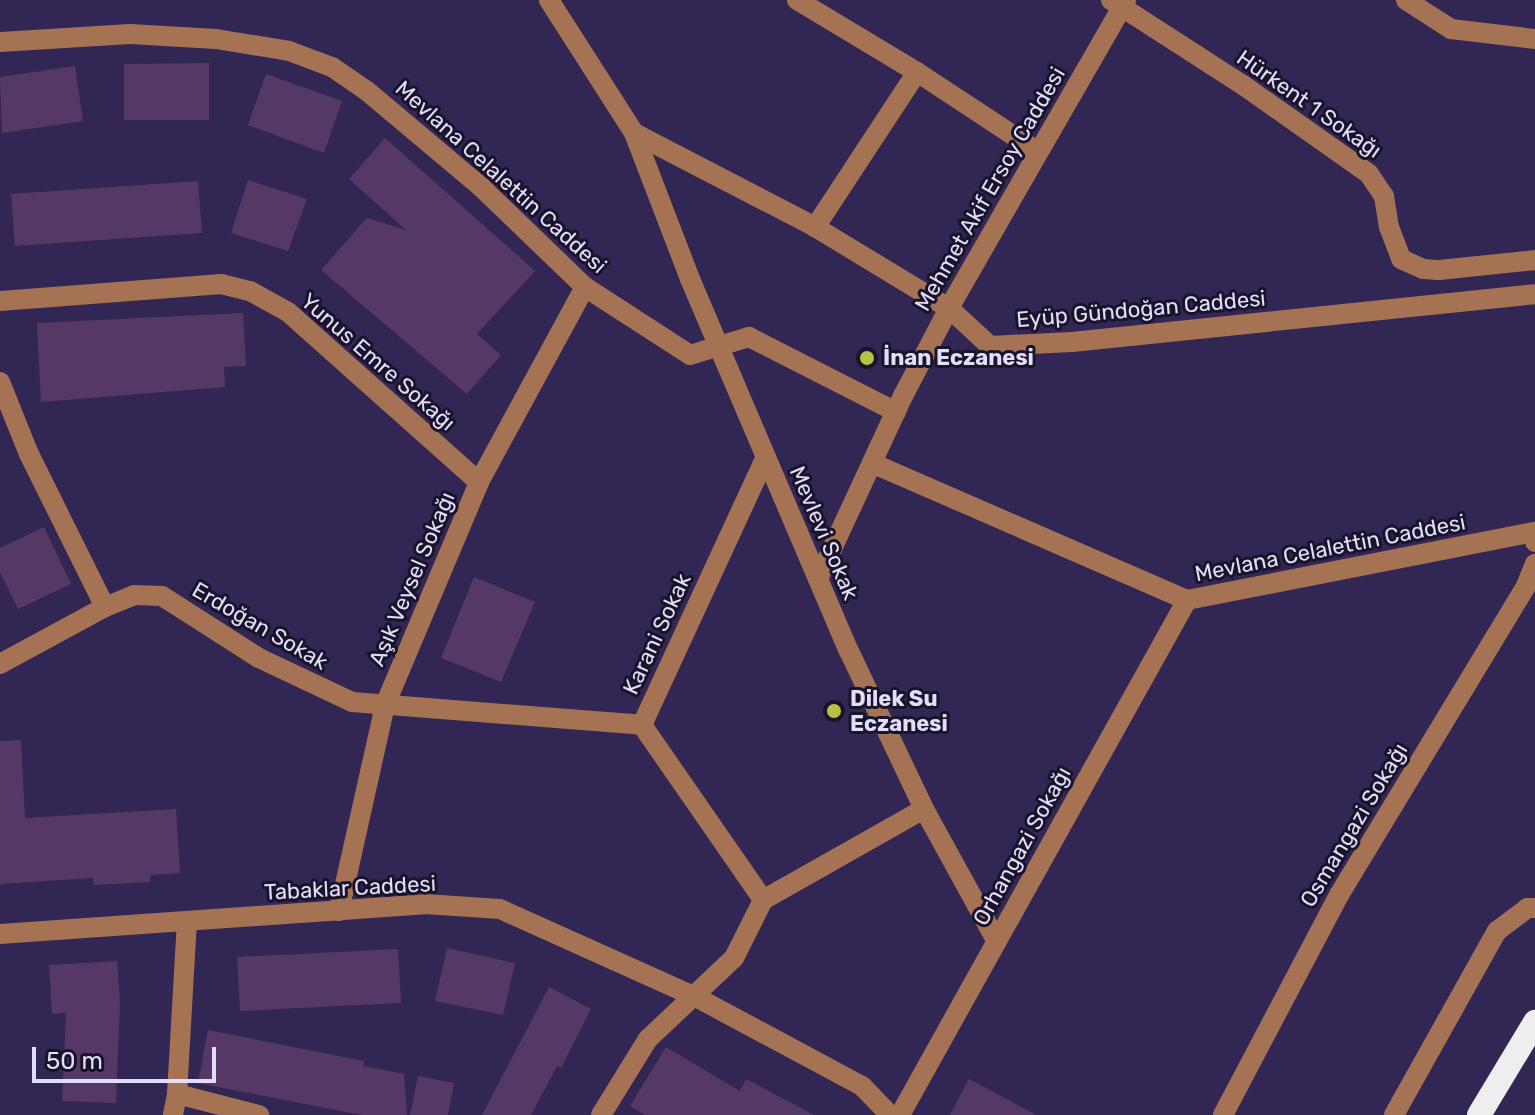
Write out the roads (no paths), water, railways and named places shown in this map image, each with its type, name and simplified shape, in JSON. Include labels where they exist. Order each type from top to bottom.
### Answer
[{"type":"highway","points":[[1479,1115],[1535,1022]]},
{"type":"street","name":"Eyüp Gündoğan Caddesi","points":[[549,0],[634,133],[815,227],[949,308],[990,346],[1072,342],[1535,294]]},
{"type":"street","points":[[797,0],[917,72],[1037,151]]},
{"type":"street","points":[[1406,0],[1451,29],[1535,39]]},
{"type":"street","name":"Mehmet Akif Ersoy Caddesi","points":[[818,579],[896,412],[949,308],[1120,2]]},
{"type":"street","name":"Hürkent 1 Sokağı","points":[[1120,2],[1369,174],[1384,196],[1394,246],[1401,259],[1410,265],[1439,270],[1535,260]]},
{"type":"street","name":"Mevlana Celalettin Caddesi","points":[[0,42],[130,34],[216,39],[289,51],[332,67],[367,91],[481,187],[585,287],[690,355],[749,337],[896,412]]},
{"type":"street","points":[[815,227],[917,72]]},
{"type":"street","name":"Mevlevi Sokak","points":[[634,133],[818,579],[924,809],[996,940]]},
{"type":"street","name":"Yunus Emre Sokağı","points":[[0,301],[221,284],[250,291],[288,312],[479,482]]},
{"type":"street","name":"Aşık Veysel Sokağı","points":[[339,911],[385,705],[479,482],[585,287]]},
{"type":"street","points":[[0,382],[29,454],[105,607]]},
{"type":"street","name":"Karani Sokak","points":[[763,900],[642,725],[766,457]]},
{"type":"street","name":"Mevlana Celalettin Caddesi","points":[[874,464],[1187,600],[1534,537]]},
{"type":"street","name":"Osmangazi Sokağı","points":[[1223,1115],[1339,895],[1526,586],[1535,564]]},
{"type":"street","name":"Erdoğan Sokak","points":[[0,664],[105,607],[134,595],[162,596],[259,658],[352,702],[642,725]]},
{"type":"street","name":"Orhangazi Sokağı","points":[[900,1115],[1187,600]]},
{"type":"street","points":[[601,1115],[648,1039],[734,958],[763,900],[924,809]]},
{"type":"street","name":"Tabaklar Caddesi","points":[[0,934],[425,904],[500,909],[694,996],[862,1086],[890,1115]]},
{"type":"street","points":[[1394,1115],[1497,931],[1527,908],[1535,908]]},
{"type":"street","points":[[173,1115],[177,1094],[187,923]]},
{"type":"street","points":[[177,1094],[259,1115]]},
{"type":"place","name":"İnan Eczanesi","points":[[867,358]]},
{"type":"place","name":"Dilek Su Eczanesi","points":[[834,711]]}]
